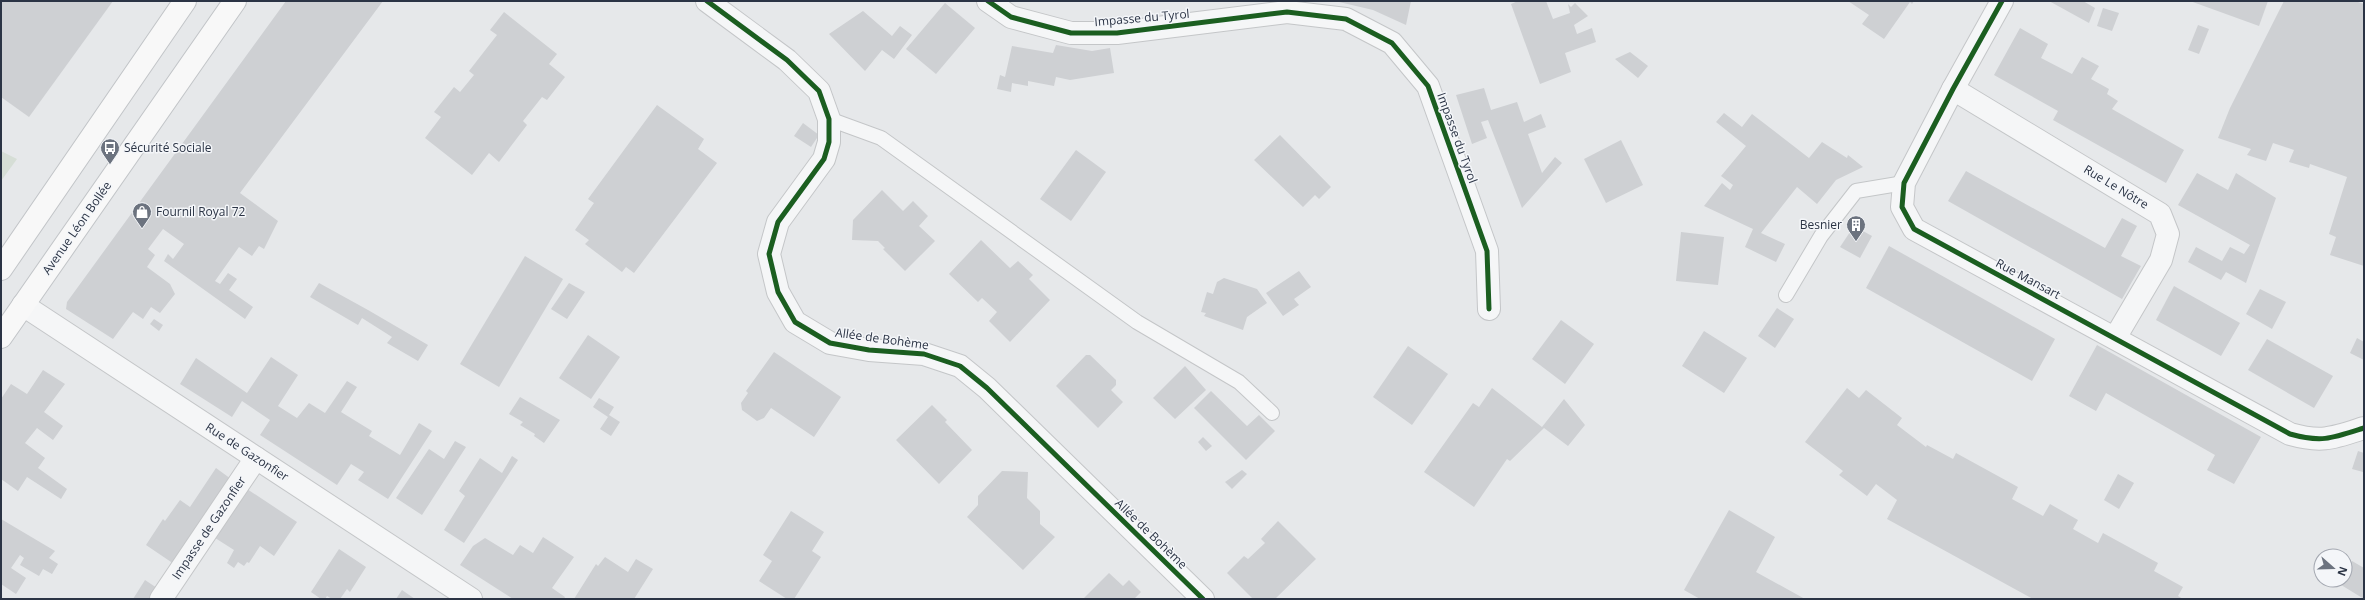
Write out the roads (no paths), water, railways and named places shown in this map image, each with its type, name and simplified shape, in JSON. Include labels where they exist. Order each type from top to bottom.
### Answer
[{"type":"main road","points":[[1,269],[185,1]]},
{"type":"main road","name":"Avenue Léon Bollée","points":[[1,337],[235,1]]},
{"type":"street","name":"Allée de Bohème","points":[[707,1],[787,60],[819,90],[829,119],[829,142],[824,159],[778,222],[769,254],[778,292],[795,322],[830,343],[869,350],[924,354],[960,366],[987,388],[1203,599]]},
{"type":"street","name":"Impasse du Tyrol","points":[[988,1],[1011,17],[1071,33],[1117,32],[1287,12],[1346,19],[1392,43],[1428,86],[1487,252],[1489,309]]},
{"type":"street","name":"Rue Mansart","points":[[2002,1],[1953,89],[1904,184],[1902,207],[1914,229],[2290,434],[2308,439],[2328,439],[2364,428]]},
{"type":"street","name":"Rue Le Nôtre","points":[[1953,89],[2160,214],[2168,234],[2161,260],[2115,338]]},
{"type":"street","name":"Rue de Gazonfier","points":[[23,305],[471,599]]},
{"type":"street","name":"Impasse de Gazonfier","points":[[161,599],[256,458]]},
{"type":"lane","points":[[829,119],[881,138],[1137,322],[1239,382],[1272,413]]},
{"type":"lane","points":[[1786,295],[1821,236],[1856,191],[1904,184]]},
{"type":"place","name":"Sécurité Sociale","points":[[110,165]]},
{"type":"place","name":"Fournil Royal 72","points":[[142,229]]},
{"type":"place","name":"Besnier","points":[[1856,242]]}]
